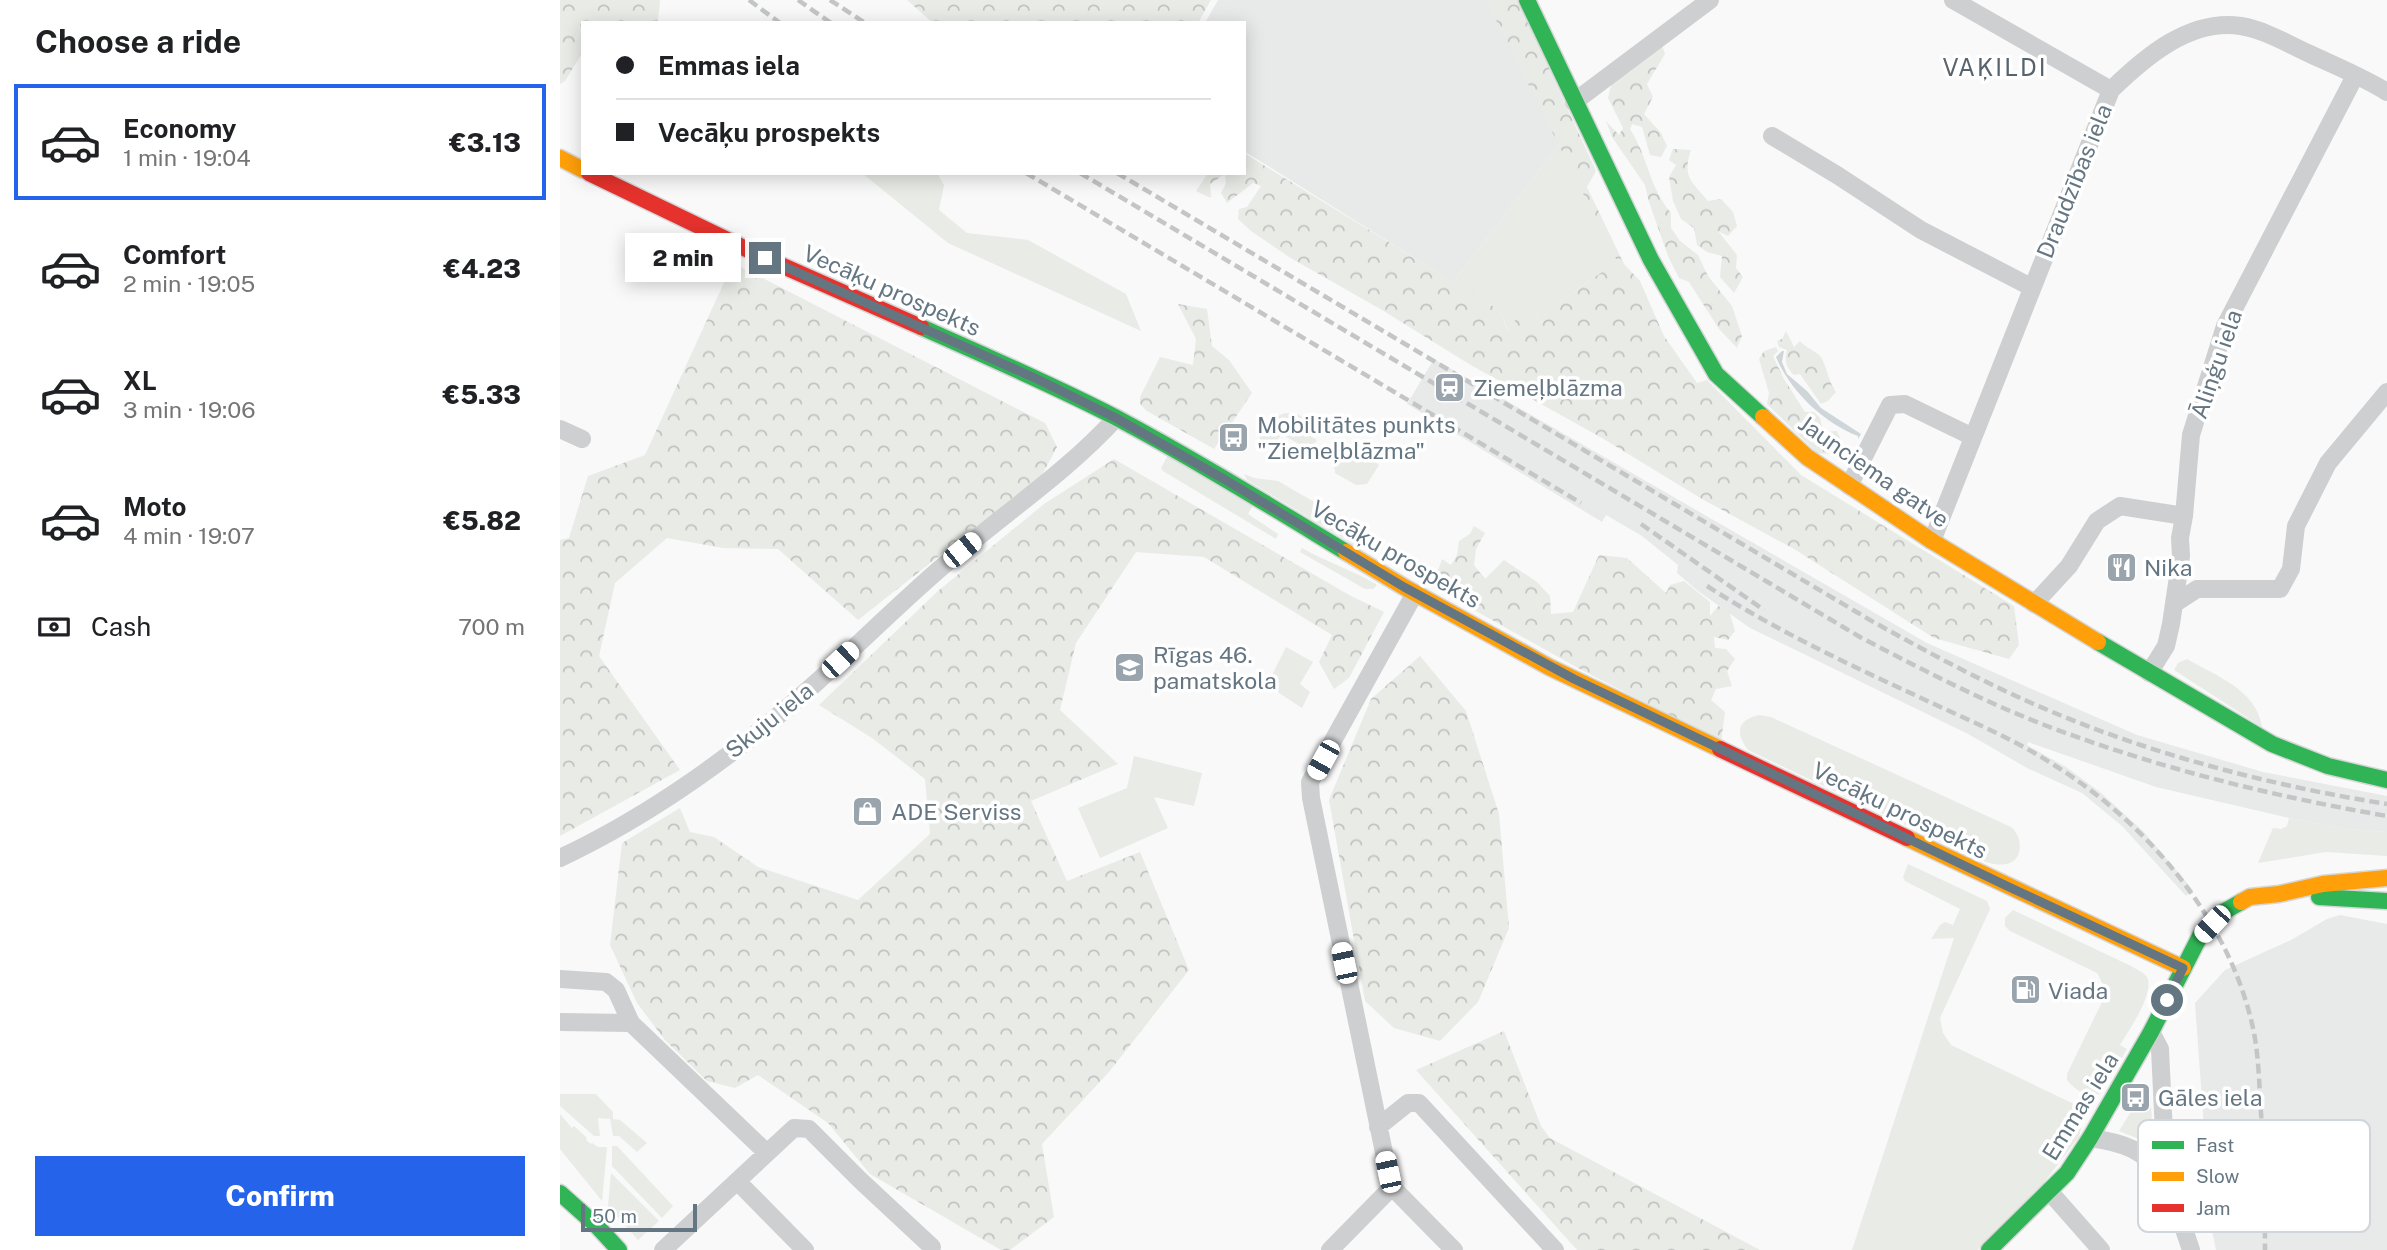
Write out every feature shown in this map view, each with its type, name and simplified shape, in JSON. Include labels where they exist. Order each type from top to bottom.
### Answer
[{"type":"main road","name":"Jaunciema gatve","points":[[1527,0],[1651,260],[1716,374],[1807,457],[1932,541],[2034,604],[2291,753],[2349,773],[2387,779]]},
{"type":"main road","points":[[560,158],[581,169]]},
{"type":"main road","name":"Vecāķu prospekts","points":[[593,175],[765,258],[1037,379],[1116,418],[1415,593],[1574,679],[2183,968]]},
{"type":"main road","points":[[2279,894],[2323,884],[2387,878]]},
{"type":"main road","points":[[2279,894],[2387,901]]},
{"type":"main road","name":"Emmas iela","points":[[1989,1250],[2067,1172],[2090,1138],[2151,1032],[2200,936],[2225,911],[2250,897],[2279,894]]},
{"type":"main road","points":[[560,1193],[620,1250]]},
{"type":"street","points":[[1574,102],[1710,0]]},
{"type":"street","points":[[1953,0],[2111,90]]},
{"type":"street","name":"Draudzības iela","points":[[1932,541],[2111,90],[2151,56],[2182,36],[2200,28],[2240,26],[2264,33],[2387,92]]},
{"type":"street","name":"Āliņģu iela","points":[[2149,673],[2165,646],[2174,604],[2191,435],[2225,326],[2355,76]]},
{"type":"street","name":"Draudzības iela","points":[[1772,136],[1921,230],[2031,287]]},
{"type":"street","points":[[2174,604],[2197,589],[2280,589],[2291,569],[2296,526],[2329,463],[2387,393]]},
{"type":"street","points":[[1849,486],[1890,405],[1905,404],[1973,437]]},
{"type":"street","name":"Skuju iela","points":[[560,858],[648,810],[750,737],[818,681],[944,565],[1068,465],[1116,418]]},
{"type":"street","points":[[560,429],[582,439]]},
{"type":"street","points":[[2034,604],[2069,566],[2097,521],[2120,506],[2184,516]]},
{"type":"street","points":[[1415,593],[1310,782],[1316,827],[1392,1187],[1454,1250]]},
{"type":"street","points":[[560,979],[606,982],[616,990],[631,1023],[767,1153]]},
{"type":"street","points":[[560,1021],[631,1023]]},
{"type":"street","points":[[2151,1032],[2160,1049],[2163,1120]]},
{"type":"street","points":[[1378,1127],[1408,1102],[1419,1103],[1555,1250]]},
{"type":"street","points":[[663,1250],[793,1128],[809,1129],[932,1247]]},
{"type":"street","points":[[2090,1138],[2138,1150]]},
{"type":"street","points":[[738,1182],[805,1250]]},
{"type":"street","points":[[1329,1250],[1392,1187]]},
{"type":"street","points":[[2049,1191],[2101,1250]]},
{"type":"street","points":[[2184,1232],[2190,1250]]},
{"type":"shaded area","points":[[1218,0],[1487,0],[1560,143],[1453,282],[1246,152],[1246,21],[1206,21]]},
{"type":"shaded area","points":[[1782,351],[1782,362],[1787,374],[1807,391],[1821,408],[1861,434],[1858,439],[1858,436],[1821,414],[1799,394],[1776,357]]},
{"type":"shaded area","points":[[1434,359],[1927,643],[2137,735],[2263,772],[2387,796],[2387,832],[2349,829],[2289,818],[2156,787],[2028,742],[2027,745],[2066,767],[2100,792],[2143,831],[2193,890],[2186,896],[2122,826],[2082,793],[1750,628],[1698,591],[1677,573],[1678,565],[1642,536],[1606,515],[1602,522],[1407,404]]},
{"type":"shaded area","points":[[2340,915],[2387,924],[2387,1250],[2216,1250],[2212,1232],[2370,1232],[2370,1120],[2203,1120],[2195,1003],[2225,970],[2291,940],[2327,919]]},
{"type":"green space","points":[[560,0],[660,0],[658,21],[581,21],[581,55],[565,81],[560,84]]},
{"type":"green space","points":[[907,0],[1211,0],[1199,21],[931,21]]},
{"type":"green space","points":[[1486,0],[1518,0],[1596,171],[1587,187],[1624,264],[1640,281],[1664,336],[1697,383],[1707,380],[1801,475],[2014,606],[2019,645],[2009,659],[1934,638],[1794,549],[1702,499],[1289,257],[1238,219],[1239,209],[1247,207],[1261,186],[1253,183],[1227,203],[1221,193],[1226,183],[1225,175],[1246,175],[1246,154],[1499,310],[1508,331],[1519,315],[1524,320],[1536,315],[1542,322],[1546,319],[1542,312],[1555,306],[1617,261]]},
{"type":"green space","points":[[1659,37],[1665,54],[1647,84],[1653,97],[1644,114],[1661,133],[1667,146],[1661,157],[1650,155],[1642,127],[1632,124],[1630,129],[1663,203],[1671,213],[1671,228],[1680,241],[1698,255],[1708,276],[1732,306],[1742,336],[1737,348],[1719,329],[1689,282],[1679,278],[1668,256],[1645,185],[1612,137],[1606,121],[1619,135],[1623,128],[1608,98],[1612,81]]},
{"type":"green space","points":[[1560,143],[1617,261],[1543,312],[1546,320],[1542,322],[1536,315],[1509,332],[1499,310],[1453,282]]},
{"type":"green space","points":[[1673,149],[1691,150],[1687,167],[1693,183],[1708,201],[1721,199],[1733,212],[1737,226],[1728,236],[1718,231],[1737,255],[1736,268],[1743,277],[1734,293],[1720,277],[1722,256],[1707,252],[1697,245],[1694,228],[1681,219],[1673,201],[1669,177],[1676,165],[1669,160]]},
{"type":"green space","points":[[864,175],[938,175],[944,185],[939,210],[967,233],[1028,240],[1126,294],[1141,331],[948,243]]},
{"type":"green space","points":[[1207,175],[1224,175],[1210,184],[1211,198],[1196,191]]},
{"type":"green space","points":[[733,263],[1045,423],[1057,447],[1042,475],[858,620],[778,549],[723,548],[667,538],[615,583],[599,656],[680,770],[560,836],[560,540],[569,538],[588,476],[645,455]]},
{"type":"green space","points":[[1178,304],[1207,309],[1212,346],[1229,360],[1252,393],[1214,449],[1147,411],[1140,404],[1140,397],[1160,357],[1193,365],[1196,339]]},
{"type":"green space","points":[[1786,331],[1794,347],[1800,341],[1821,358],[1836,392],[1828,401],[1821,404],[1800,374],[1794,375],[1786,364],[1787,350],[1779,347],[1777,341],[1782,339]]},
{"type":"green space","points":[[1776,347],[1778,351],[1773,356],[1784,379],[1805,412],[1814,412],[1820,418],[1823,432],[1837,431],[1846,450],[1843,455],[1817,453],[1767,404],[1769,393],[1759,359],[1764,351]]},
{"type":"green space","points":[[1285,413],[1298,414],[1304,419],[1298,429],[1317,440],[1310,450],[1281,434],[1274,448],[1260,440],[1259,433],[1268,420]]},
{"type":"green space","points":[[1346,443],[1379,465],[1367,484],[1356,485],[1335,473],[1334,462]]},
{"type":"green space","points":[[1168,455],[1253,505],[1248,514],[1278,534],[1276,539],[1163,471],[1161,468]]},
{"type":"green space","points":[[1114,459],[1351,596],[1384,612],[1349,678],[1334,689],[1319,662],[1332,635],[1204,557],[1136,552],[1076,643],[1060,710],[1118,764],[1031,801],[1067,881],[1140,852],[1189,970],[1109,1072],[1042,1144],[1054,1217],[1010,1250],[1001,1250],[870,1174],[828,1123],[758,1075],[735,1088],[707,1081],[664,1039],[637,1003],[610,945],[622,843],[680,808],[690,832],[714,837],[758,867],[858,900],[930,834],[925,779],[872,738],[819,705],[938,591],[1044,504]]},
{"type":"green space","points":[[1244,474],[1278,481],[1342,518],[1358,536],[1354,545],[1247,480]]},
{"type":"green space","points":[[1474,526],[1485,533],[1476,549],[1474,565],[1485,579],[1504,560],[1537,582],[1550,596],[1551,614],[1573,612],[1599,555],[1627,558],[1666,593],[1670,585],[1684,581],[1710,602],[1710,616],[1718,606],[1729,611],[1735,631],[1728,640],[1714,637],[1715,648],[1726,649],[1735,659],[1727,671],[1732,686],[1716,689],[1711,700],[1725,712],[1721,742],[1578,668],[1442,592],[1436,576],[1442,559],[1451,565],[1457,555],[1459,541],[1470,534]]},
{"type":"green space","points":[[1302,548],[1367,579],[1376,586],[1373,589],[1365,589],[1300,552]]},
{"type":"green space","points":[[1286,647],[1313,662],[1300,684],[1310,692],[1302,708],[1267,685]]},
{"type":"green space","points":[[1420,656],[1466,711],[1499,814],[1509,928],[1478,1002],[1440,1041],[1394,1028],[1365,1001],[1329,800],[1371,699]]},
{"type":"green space","points":[[2187,659],[2222,678],[2244,694],[2259,714],[2262,727],[2174,670],[2178,663]]},
{"type":"green space","points":[[1759,715],[1771,717],[2011,827],[2018,836],[2019,853],[2012,862],[2002,864],[1977,859],[1748,750],[1741,738],[1740,728],[1746,720]]},
{"type":"green space","points":[[1134,756],[1202,773],[1194,806],[1154,797],[1168,828],[1100,858],[1078,808],[1127,788]]},
{"type":"green space","points":[[2289,818],[2349,829],[2387,832],[2387,856],[2326,852],[2258,863],[2273,828],[2281,829],[2287,826]]},
{"type":"green space","points":[[1908,864],[1987,901],[1990,909],[1940,1018],[1943,1033],[1951,1045],[2078,1106],[2083,1119],[2079,1137],[2022,1211],[1977,1250],[1852,1250],[1954,938],[1931,939],[1940,925],[1945,922],[1953,925],[1960,909],[1905,881],[1903,877]]},
{"type":"green space","points":[[2013,910],[2133,967],[2147,977],[2149,984],[2144,1002],[2120,1045],[2127,1049],[2101,1094],[2082,1092],[2067,1080],[2067,1074],[2101,1004],[2103,988],[2099,977],[2097,973],[2010,931],[2005,926],[2005,918]]},
{"type":"green space","points":[[1504,1031],[1541,1126],[1550,1138],[1760,1250],[1577,1250],[1416,1070]]},
{"type":"green space","points":[[2147,1083],[2150,1086],[2152,1120],[2138,1120],[2138,1139],[2119,1131],[2135,1105],[2140,1107],[2146,1098],[2141,1094]]},
{"type":"green space","points":[[560,1094],[596,1094],[613,1112],[613,1119],[620,1120],[647,1143],[637,1152],[619,1136],[613,1136],[610,1119],[598,1118],[600,1136],[594,1136],[560,1106]]},
{"type":"green space","points":[[560,1114],[591,1144],[607,1147],[602,1201],[560,1149]]},
{"type":"green space","points":[[612,1146],[617,1146],[673,1206],[662,1218],[612,1166]]},
{"type":"green space","points":[[611,1173],[659,1221],[638,1240],[608,1206]]},
{"type":"railway","points":[[749,0],[777,21]]},
{"type":"railway","points":[[798,0],[828,21]]},
{"type":"railway","points":[[830,0],[862,21]]},
{"type":"railway","points":[[1029,175],[1581,503]]},
{"type":"railway","points":[[1083,175],[1860,637],[1952,684],[2047,726],[2173,768],[2258,790],[2387,816]]},
{"type":"railway","points":[[1120,175],[1870,620],[1981,679],[2091,727],[2216,768],[2258,779],[2387,804]]},
{"type":"railway","points":[[1641,524],[1764,610]]},
{"type":"railway","points":[[1707,586],[1810,645],[1987,728],[2038,755],[2089,789],[2152,845],[2204,912],[2225,949],[2241,988],[2253,1028],[2258,1060],[2261,1120]]},
{"type":"railway","points":[[2265,1232],[2265,1250]]},
{"type":"traffic: fast","points":[[1527,0],[1651,260],[1716,374],[1763,417]]},
{"type":"traffic: fast","points":[[921,327],[1115,417],[1346,552]]},
{"type":"traffic: fast","points":[[2098,642],[2272,744],[2328,766],[2387,780]]},
{"type":"traffic: fast","points":[[2319,897],[2387,901]]},
{"type":"traffic: fast","points":[[1989,1250],[2067,1173],[2151,1032],[2200,936],[2225,911],[2241,902]]},
{"type":"traffic: fast","points":[[560,1193],[619,1250]]},
{"type":"traffic: slow","points":[[560,158],[581,169]]},
{"type":"traffic: slow","points":[[1763,417],[1807,457],[1932,541],[2098,642]]},
{"type":"traffic: slow","points":[[1346,552],[1549,667],[1720,749]]},
{"type":"traffic: slow","points":[[1907,838],[2183,968]]},
{"type":"traffic: slow","points":[[2241,902],[2250,897],[2279,894],[2323,884],[2387,878]]},
{"type":"traffic: jam","points":[[593,175],[765,258],[921,327]]},
{"type":"traffic: jam","points":[[1720,749],[1907,838]]},
{"type":"place","name":"Ziemeļblāzma","points":[[1450,387]]},
{"type":"place","name":"Mobilitātes punkts \"Ziemeļblāzma\"","points":[[1234,437]]},
{"type":"place","name":"Nika","points":[[2121,567]]},
{"type":"place","name":"Rīgas 46. pamatskola","points":[[1130,667]]},
{"type":"place","name":"ADE Serviss","points":[[868,811]]},
{"type":"place","name":"Viada","points":[[2025,990]]},
{"type":"place","name":"Gāles iela","points":[[2135,1097]]},
{"type":"district","name":"VAĶILDI","points":[[1995,67]]},
{"type":"route","points":[[765,258],[1037,379],[1116,418],[1404,587],[1549,667],[2183,968],[2167,1000]]}]
